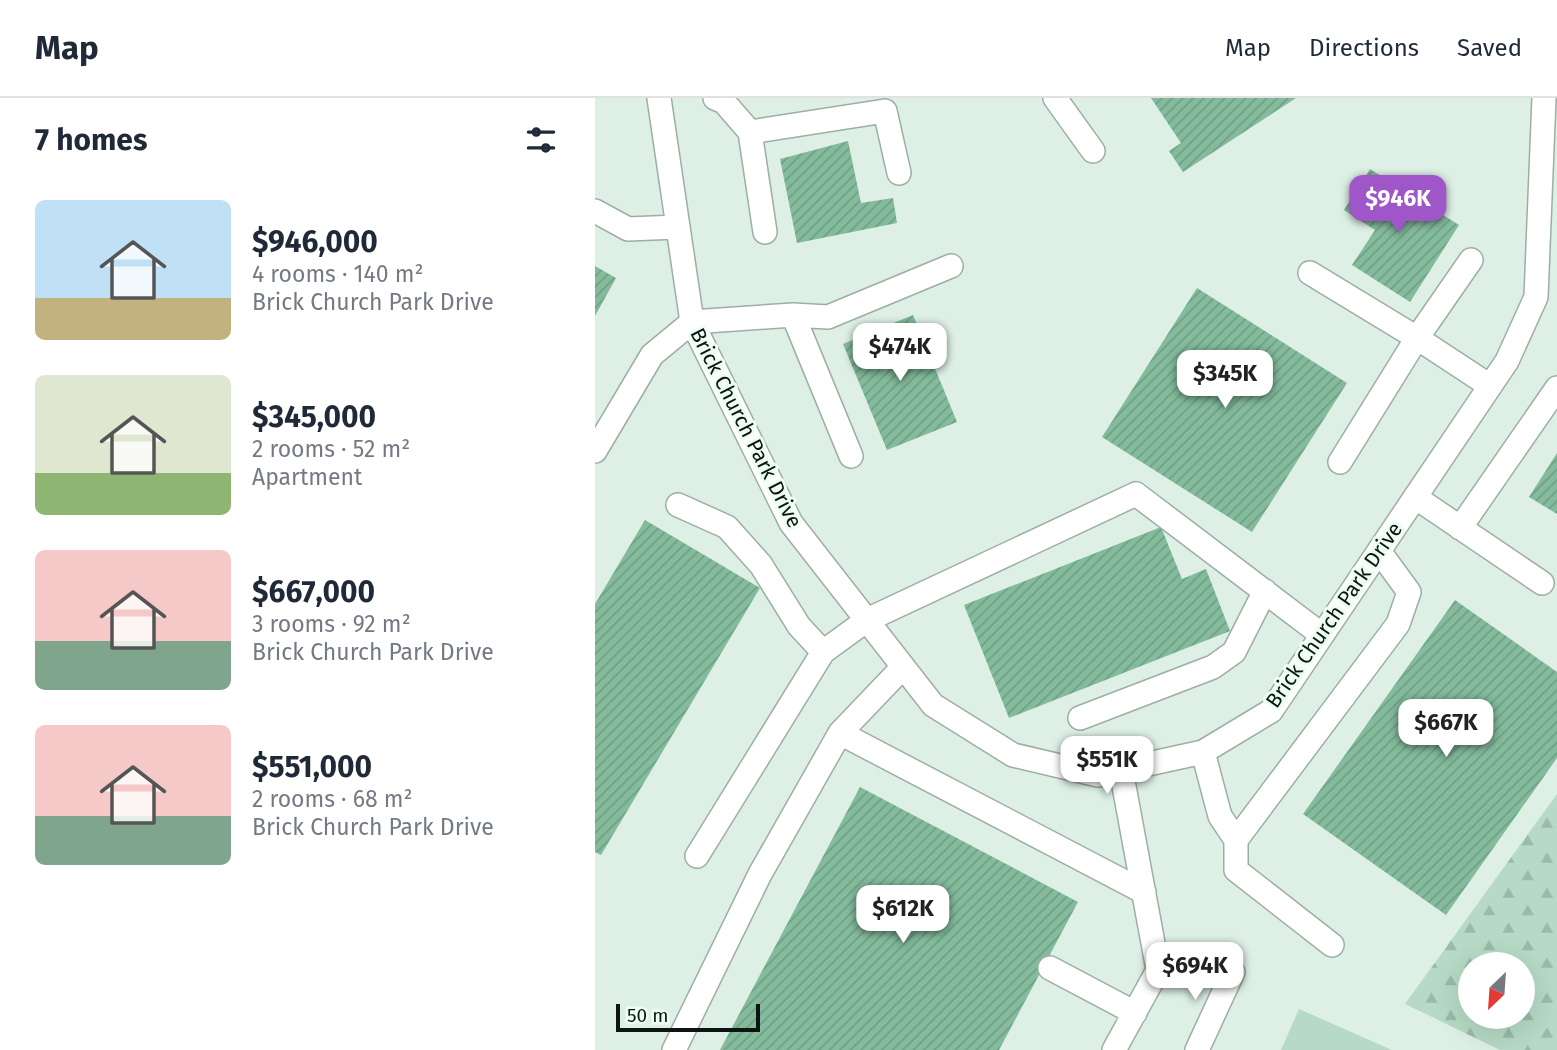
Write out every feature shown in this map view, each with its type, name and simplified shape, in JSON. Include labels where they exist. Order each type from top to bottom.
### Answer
[{"type":"street","name":"Brick Church Park Drive","points":[[659,98],[692,322],[791,523],[933,705],[1013,755],[1098,775],[1203,752],[1271,711],[1507,361],[1536,297],[1549,152],[1544,98]]},
{"type":"street","points":[[715,98],[724,102],[750,132],[765,232]]},
{"type":"street","points":[[1055,98],[1093,151]]},
{"type":"street","points":[[750,132],[885,111],[899,173]]},
{"type":"street","points":[[595,211],[628,229],[677,227]]},
{"type":"street","points":[[1341,462],[1417,338],[1471,260]]},
{"type":"street","points":[[595,451],[652,355],[692,322],[793,315],[828,317],[951,266]]},
{"type":"street","points":[[1310,274],[1417,338],[1490,386]]},
{"type":"street","points":[[793,315],[851,456]]},
{"type":"street","points":[[1460,527],[1557,388]]},
{"type":"street","points":[[697,856],[823,652],[867,620],[1136,494],[1322,635]]},
{"type":"street","points":[[1415,497],[1542,583]]},
{"type":"street","points":[[678,505],[727,527],[761,565],[799,626],[823,652]]},
{"type":"street","points":[[1235,840],[1398,624],[1409,592],[1379,551]]},
{"type":"street","points":[[1080,718],[1213,667],[1234,652],[1265,591]]},
{"type":"street","points":[[674,1050],[760,874],[840,733],[903,667]]},
{"type":"street","points":[[840,733],[1144,892]]},
{"type":"street","points":[[1203,752],[1220,816],[1235,840],[1236,870],[1332,945]]},
{"type":"street","points":[[1114,1050],[1159,970],[1121,770]]},
{"type":"street","points":[[1050,968],[1135,1013]]},
{"type":"street","points":[[1196,1050],[1233,972]]},
{"type":"green space","points":[[1557,794],[1557,1050],[1500,1050],[1405,1004]]},
{"type":"green space","points":[[1299,1009],[1392,1050],[1281,1050]]},
{"type":"building","points":[[1151,98],[1296,98],[1183,172],[1169,151],[1181,143]]},
{"type":"building","points":[[848,141],[861,203],[893,198],[897,223],[797,243],[780,159]]},
{"type":"building","points":[[1370,169],[1459,225],[1410,302],[1352,265],[1375,230],[1344,210]]},
{"type":"building","points":[[595,266],[616,278],[595,316]]},
{"type":"building","points":[[1197,288],[1347,383],[1252,532],[1102,437]]},
{"type":"building","points":[[913,315],[957,422],[887,450],[843,344]]},
{"type":"building","points":[[1557,453],[1557,514],[1529,497]]},
{"type":"building","points":[[645,520],[760,588],[601,855],[595,852],[595,604]]},
{"type":"building","points":[[1161,527],[1182,579],[1206,569],[1230,631],[1009,718],[964,605]]},
{"type":"building","points":[[1455,600],[1557,672],[1557,758],[1446,915],[1303,814]]},
{"type":"building","points":[[860,787],[1078,902],[999,1050],[720,1050]]}]
